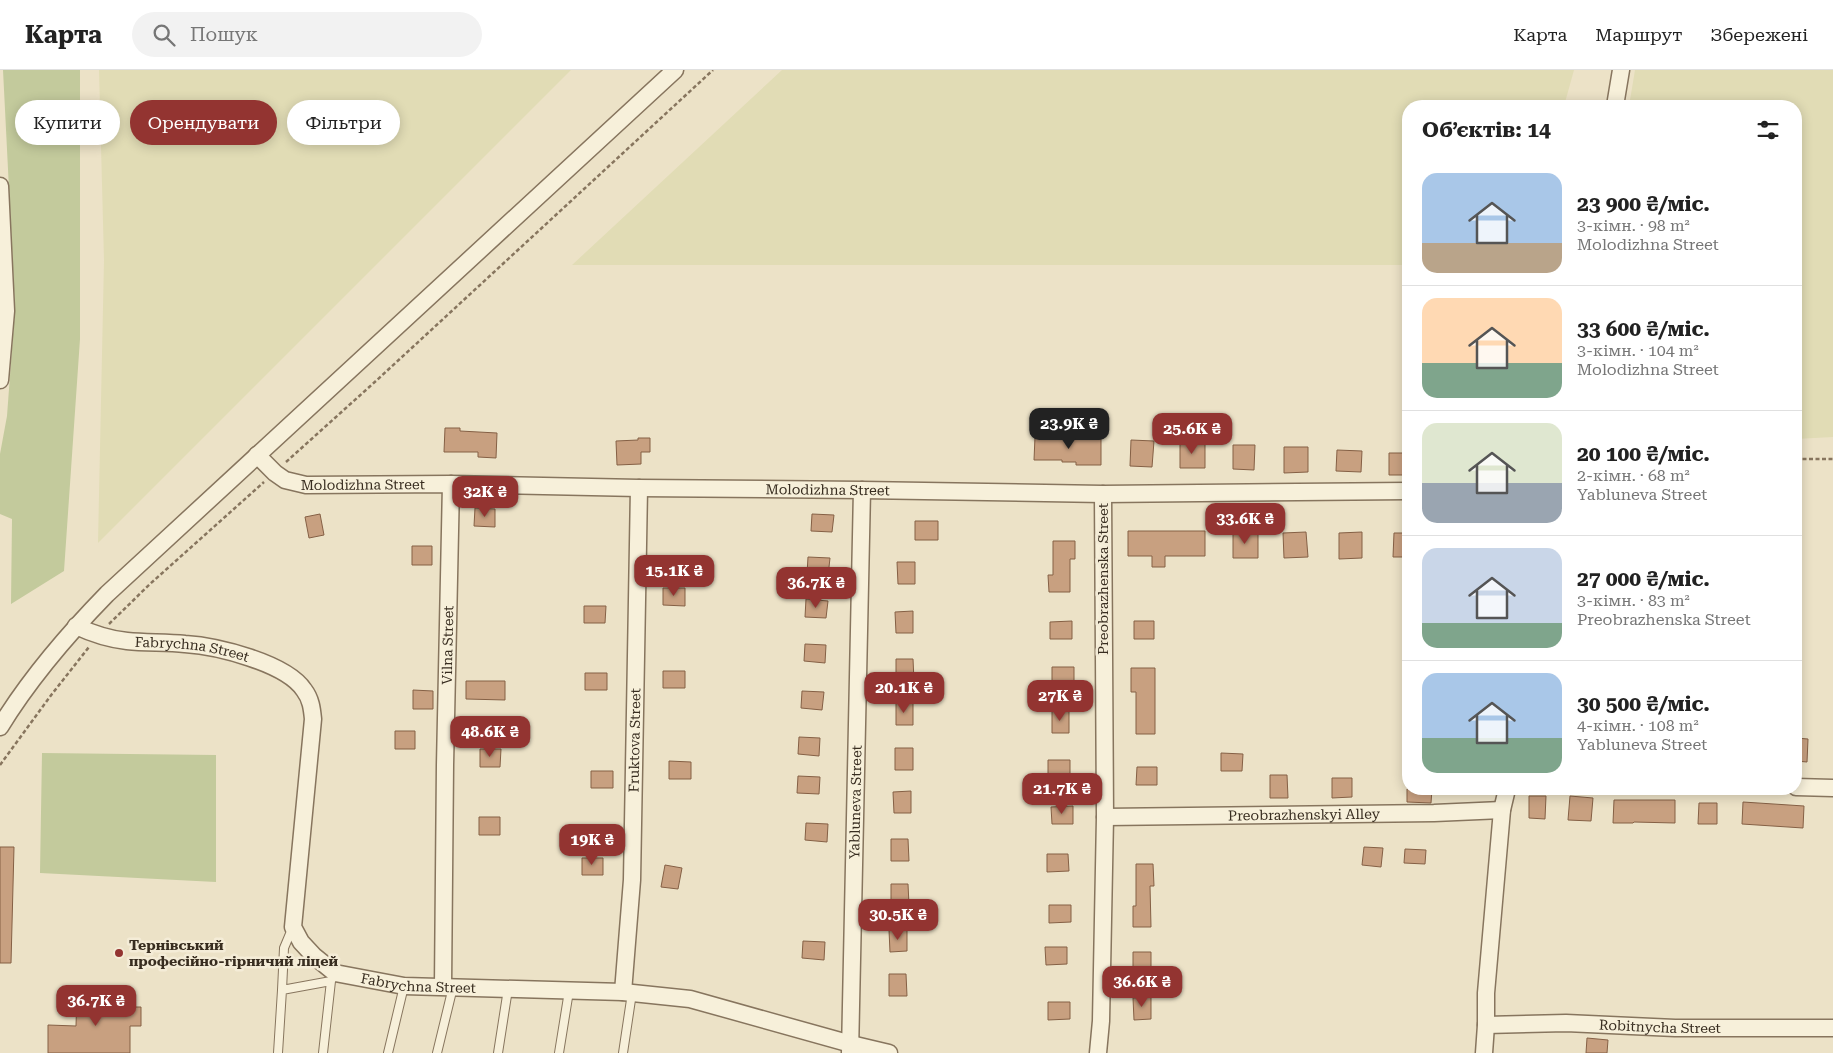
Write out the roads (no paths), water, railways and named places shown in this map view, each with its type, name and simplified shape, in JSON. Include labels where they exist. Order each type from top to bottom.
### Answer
[{"type":"street","points":[[0,727],[39,669],[106,594],[675,70]]},
{"type":"street","points":[[1616,100],[1621,70]]},
{"type":"street","points":[[0,186],[6,311],[0,380]]},
{"type":"street","name":"Molodizhna Street","points":[[257,455],[286,480],[306,485],[451,484],[1103,494],[1402,491]]},
{"type":"street","name":"Vilna Street","points":[[448,986],[444,766],[451,484]]},
{"type":"street","name":"Fruktova Street","points":[[628,992],[632,880],[639,488]]},
{"type":"street","name":"Yabluneva Street","points":[[850,1049],[862,490]]},
{"type":"street","name":"Preobrazhenska Street","points":[[1098,1053],[1101,1021],[1105,817],[1103,494]]},
{"type":"street","name":"Fabrychna Street","points":[[76,626],[98,636],[126,641],[186,644],[229,651],[281,671],[294,679],[304,689],[311,703],[313,719],[293,926],[301,942],[333,977],[404,986],[628,992],[690,999],[850,1049],[889,1053]]},
{"type":"street","points":[[1802,786],[1833,788]]},
{"type":"street","points":[[1484,1053],[1486,992],[1502,810],[1506,795]]},
{"type":"street","name":"Preobrazhenskyi Alley","points":[[1105,817],[1434,813],[1502,810]]},
{"type":"street","name":"Robitnycha Street","points":[[1486,1025],[1566,1023],[1676,1028],[1833,1028]]},
{"type":"lane","points":[[278,1053],[284,948],[293,926]]},
{"type":"lane","points":[[282,990],[333,977],[323,1053]]},
{"type":"lane","points":[[388,1053],[404,986]]},
{"type":"lane","points":[[437,1053],[448,986]]},
{"type":"lane","points":[[498,1053],[508,989]]},
{"type":"lane","points":[[559,1053],[568,991]]},
{"type":"lane","points":[[623,1053],[628,992]]},
{"type":"place","name":"Тернівський професійно-гірничий ліцей","points":[[119,953]]}]
